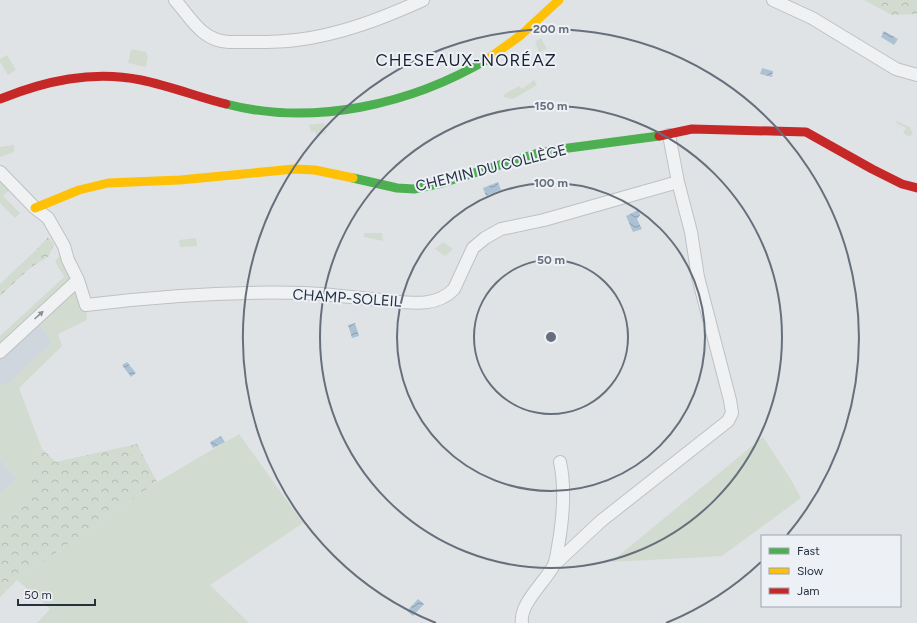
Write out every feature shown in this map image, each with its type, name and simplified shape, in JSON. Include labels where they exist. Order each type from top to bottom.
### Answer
[{"type":"street","points":[[175,0],[201,31],[210,38],[220,41],[261,42],[296,40],[336,32],[403,9],[423,0]]},
{"type":"street","points":[[0,99],[34,86],[62,80],[102,77],[141,80],[242,108],[266,111],[312,112],[363,106],[388,101],[424,90],[478,64],[516,38],[558,0]]},
{"type":"street","points":[[773,0],[812,18],[896,69],[917,75]]},
{"type":"street","name":"CHEMIN DU COLLÈGE","points":[[35,208],[79,190],[108,183],[180,180],[294,169],[315,170],[397,188],[414,189],[442,183],[536,154],[561,149],[669,135],[692,130],[806,132],[872,169],[902,184],[917,188]]},
{"type":"street","points":[[522,623],[521,616],[528,602],[554,564],[601,521],[728,421],[732,413],[730,400],[698,277],[691,232],[678,182],[669,135]]},
{"type":"street","points":[[0,172],[35,208]]},
{"type":"street","name":"CHAMP-SOLEIL","points":[[35,208],[48,218],[64,246],[68,260],[78,280],[86,305],[144,299],[221,294],[304,293],[416,303],[438,300],[449,294],[454,289],[473,248],[485,238],[501,229],[539,221],[678,182]]},
{"type":"street","points":[[0,352],[78,280]]},
{"type":"street","points":[[554,564],[561,531],[563,505],[564,478],[560,462]]},
{"type":"shaded area","points":[[33,320],[42,327],[52,343],[9,384],[0,387],[0,352]]},
{"type":"shaded area","points":[[0,459],[17,479],[0,494]]},
{"type":"green space","points":[[864,0],[917,0],[917,14],[892,15]]},
{"type":"green space","points":[[541,38],[547,49],[539,52],[535,42]]},
{"type":"green space","points":[[131,49],[146,52],[148,56],[146,67],[128,63]]},
{"type":"green space","points":[[7,55],[16,70],[8,75],[0,62],[0,59]]},
{"type":"green space","points":[[534,80],[537,85],[513,99],[503,96],[519,86],[522,89]]},
{"type":"green space","points":[[897,121],[911,128],[910,130],[913,131],[910,137],[903,133],[906,128],[896,123]]},
{"type":"green space","points":[[324,123],[326,133],[316,135],[315,131],[311,132],[309,125]]},
{"type":"green space","points":[[14,145],[14,152],[0,157],[0,147]]},
{"type":"green space","points":[[0,172],[14,186],[3,196],[20,213],[15,218],[0,203]]},
{"type":"green space","points":[[364,233],[382,233],[383,241],[364,237]]},
{"type":"green space","points":[[48,237],[54,244],[49,256],[30,268],[0,296],[0,284]]},
{"type":"green space","points":[[196,238],[197,246],[180,247],[179,240]]},
{"type":"green space","points":[[443,242],[453,249],[445,256],[435,249]]},
{"type":"green space","points":[[65,252],[86,305],[87,320],[58,334],[62,346],[19,388],[42,449],[32,456],[32,498],[0,527],[0,494],[17,479],[0,459],[0,387],[4,383],[9,384],[52,343],[42,327],[33,320],[0,352],[0,336],[64,277],[55,261]]},
{"type":"green space","points":[[239,434],[303,523],[210,585],[249,623],[37,623],[50,609],[17,580],[157,482]]},
{"type":"green space","points":[[763,437],[790,478],[801,498],[722,556],[611,562]]},
{"type":"green space","points":[[137,444],[157,482],[17,580],[0,597],[0,527],[32,498],[32,456],[42,449],[56,462]]},
{"type":"water","points":[[884,31],[898,39],[894,45],[881,37]]},
{"type":"water","points":[[762,68],[773,71],[772,77],[760,74]]},
{"type":"water","points":[[498,182],[501,190],[486,196],[483,188]]},
{"type":"water","points":[[638,210],[640,215],[637,219],[642,229],[633,232],[626,216]]},
{"type":"water","points":[[355,323],[359,336],[352,338],[348,325]]},
{"type":"water","points":[[127,362],[136,373],[131,377],[122,365]]},
{"type":"water","points":[[221,436],[225,442],[213,448],[210,442]]},
{"type":"water","points":[[418,599],[424,604],[413,616],[407,611]]},
{"type":"traffic: fast","points":[[226,104],[259,111],[293,113],[328,112],[362,107],[395,99],[427,88],[459,75],[488,59]]},
{"type":"traffic: fast","points":[[353,178],[397,188],[414,189],[442,183],[535,154],[561,149],[659,136]]},
{"type":"traffic: slow","points":[[488,59],[521,35],[559,0]]},
{"type":"traffic: slow","points":[[35,208],[79,190],[108,183],[180,180],[294,169],[315,170],[353,178]]},
{"type":"traffic: jam","points":[[0,99],[51,82],[105,76],[123,77],[152,82],[226,104]]},
{"type":"traffic: jam","points":[[659,136],[692,129],[806,132],[872,169],[902,184],[917,188]]},
{"type":"district","name":"CHESEAUX-NORÉAZ","points":[[466,60]]}]
